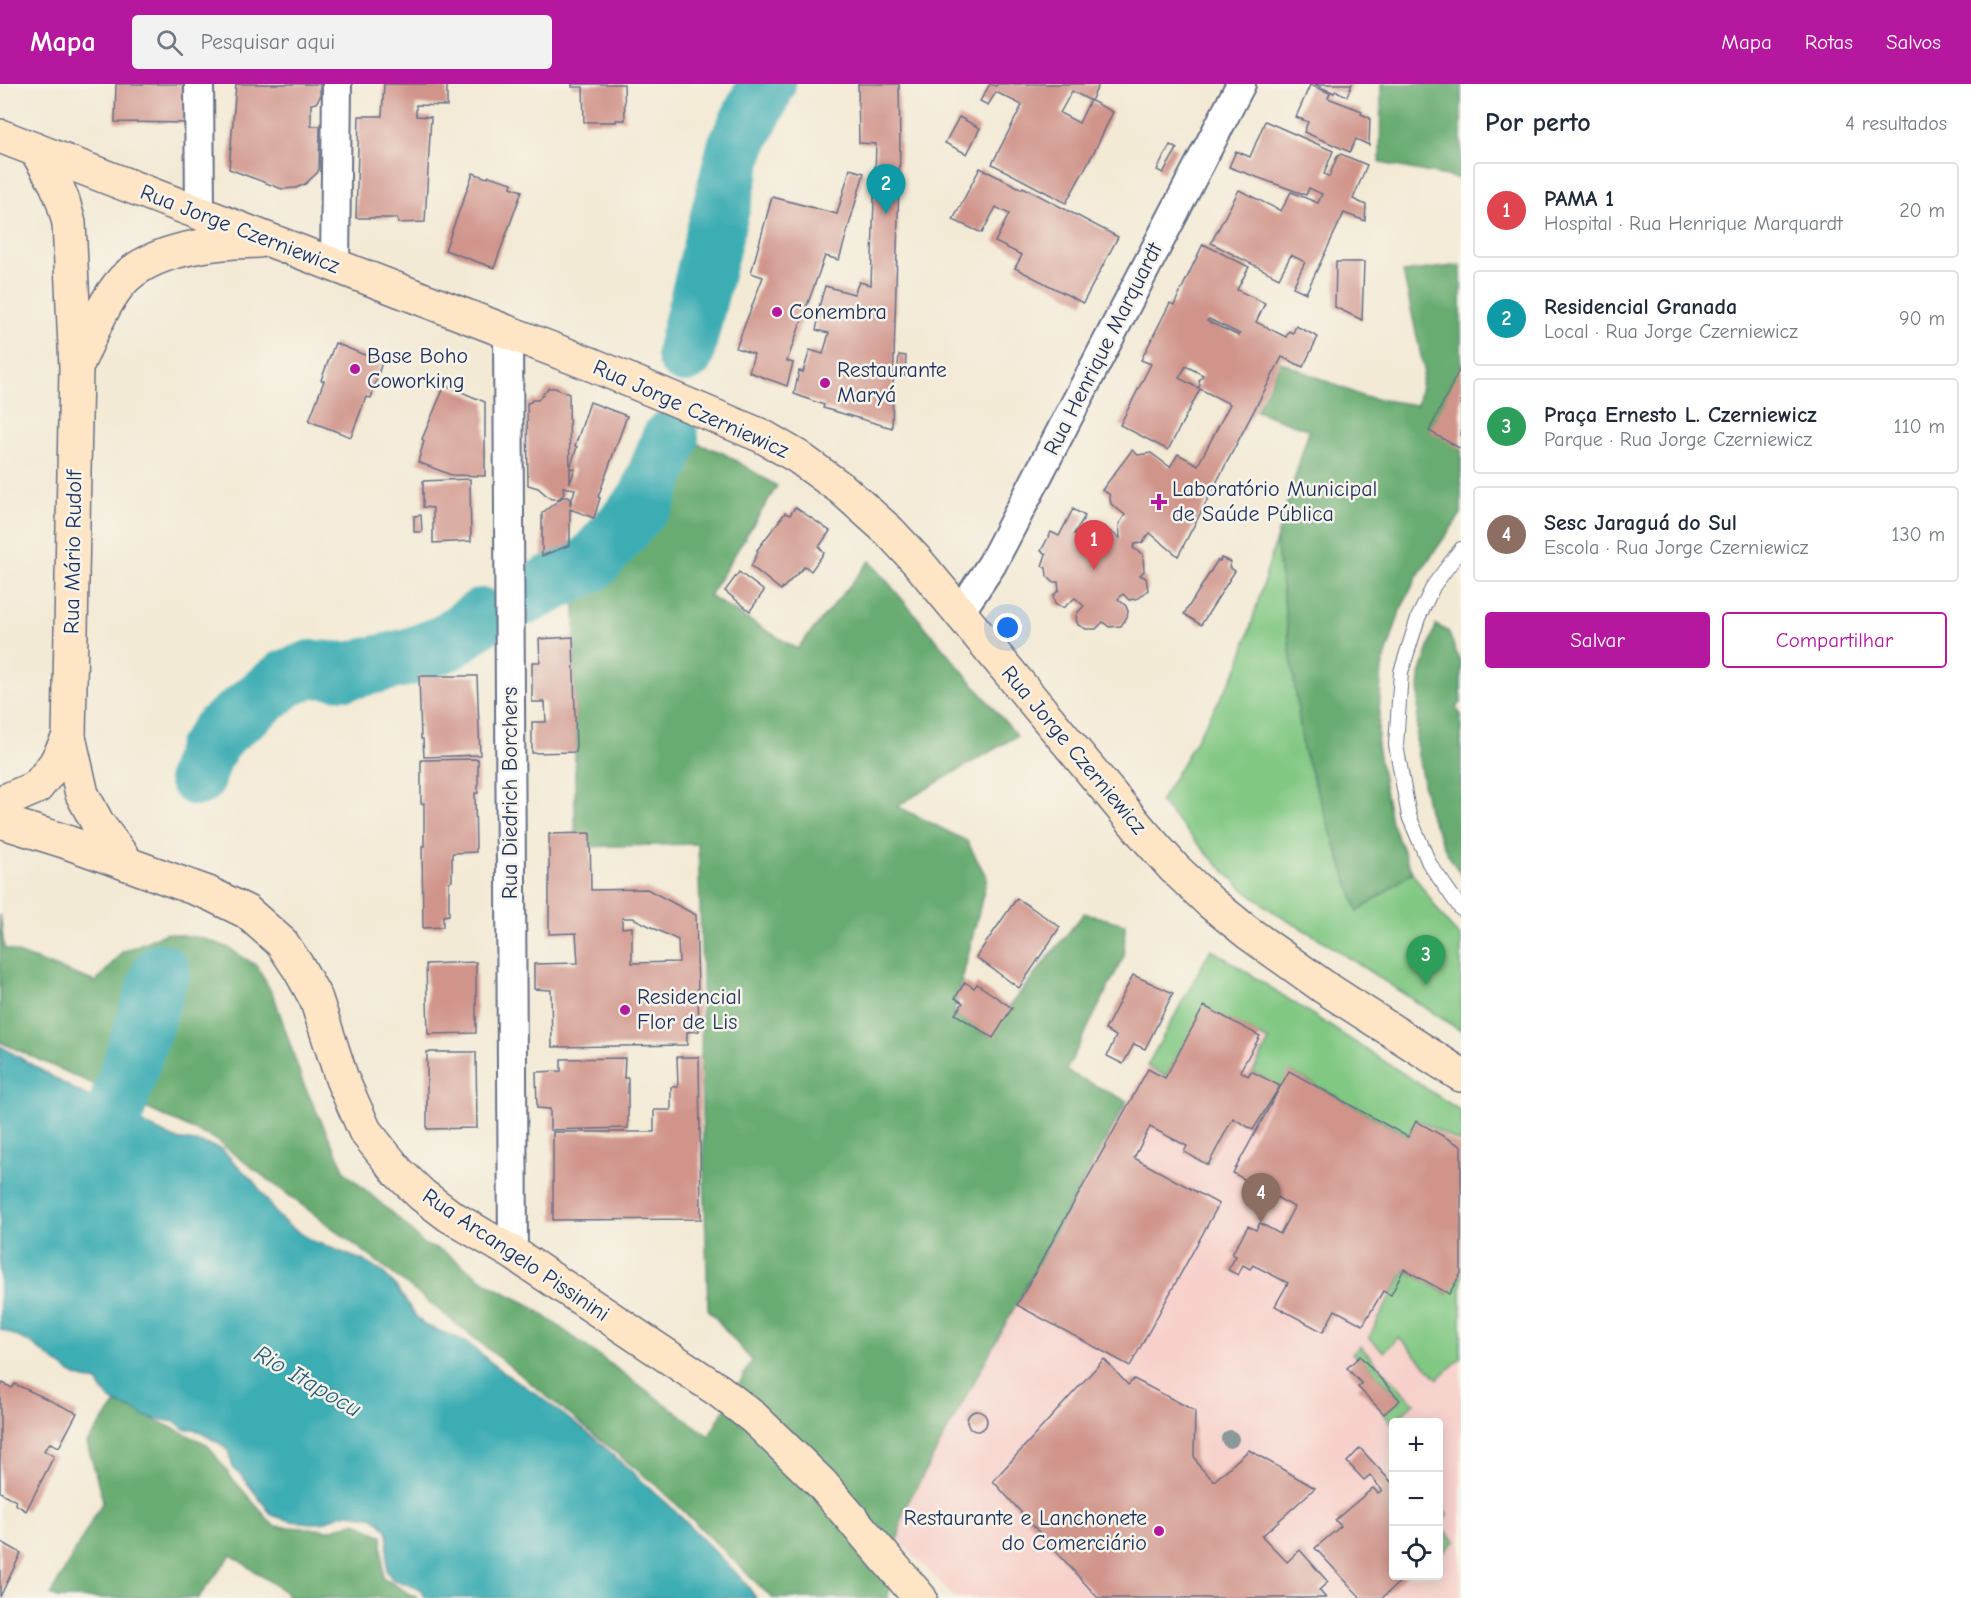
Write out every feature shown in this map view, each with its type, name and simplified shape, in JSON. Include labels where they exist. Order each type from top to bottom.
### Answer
[{"type":"main road","name":"Rua Jorge Czerniewicz","points":[[0,136],[593,365],[762,436],[798,457],[843,489],[890,532],[960,612],[1142,832],[1174,868],[1210,902],[1247,932],[1324,987],[1461,1076]]},
{"type":"main road","name":"Rua Mário Rudolf","points":[[36,150],[56,184],[69,223],[76,368],[69,737],[82,794],[98,824],[128,864]]},
{"type":"main road","name":"Rua Mário Rudolf","points":[[76,368],[97,322],[119,285],[141,265],[201,246],[271,241]]},
{"type":"main road","name":"Rua Mário Rudolf","points":[[0,803],[38,787],[55,764],[69,737]]},
{"type":"main road","name":"Rua Arcangelo Pissinini","points":[[0,821],[208,892],[247,912],[282,943],[316,999],[342,1078],[365,1131],[399,1173],[422,1195],[450,1216],[513,1253],[718,1390],[754,1418],[821,1483],[920,1598]]},
{"type":"street","points":[[199,84],[200,213]]},
{"type":"street","points":[[334,265],[337,84]]},
{"type":"street","name":"Rua Henrique Marquardt","points":[[960,612],[992,564],[1241,84]]},
{"type":"street","name":"Rua Diedrich Borchers","points":[[508,332],[513,1253]]},
{"type":"lane","points":[[1461,549],[1434,585],[1418,618],[1401,672],[1396,745],[1409,816],[1429,863],[1461,909]]},
{"type":"shaded area","points":[[1211,949],[1461,1111],[1461,1594],[1457,1598],[955,1598],[898,1539],[903,1512]]},
{"type":"green space","points":[[1381,84],[1461,84],[1461,179],[1380,163]]},
{"type":"green space","points":[[1461,265],[1461,368],[1429,431],[1461,447],[1461,514],[1418,575],[1400,611],[1382,668],[1377,746],[1391,822],[1412,872],[1358,912],[1303,749],[1276,540],[1309,430],[1256,411],[1281,362],[1364,397],[1417,405],[1424,370],[1403,272]]},
{"type":"green space","points":[[651,427],[723,453],[777,486],[709,596],[797,649],[870,561],[1017,736],[897,806],[967,841],[987,878],[954,1013],[991,1037],[1008,1008],[1084,913],[1125,924],[1124,956],[1066,1071],[1127,1101],[903,1512],[888,1598],[772,1598],[664,1492],[379,1263],[214,1139],[0,1042],[0,915],[4,948],[96,982],[122,952],[166,933],[202,938],[227,947],[257,966],[275,999],[303,1083],[346,1173],[408,1227],[423,1244],[444,1252],[492,1286],[528,1304],[709,1436],[752,1361],[708,1309],[701,1073],[702,976],[698,844],[575,847],[575,595],[535,594],[536,559],[572,547],[623,507]]},
{"type":"green space","points":[[1276,540],[1303,749],[1358,912],[1412,872],[1445,920],[1461,938],[1461,1031],[1320,939],[1278,915],[1244,890],[1160,802],[1239,666]]},
{"type":"green space","points":[[1436,625],[1448,631],[1461,664],[1461,703],[1456,708],[1461,715],[1461,875],[1447,853],[1428,811],[1416,744],[1420,675]]},
{"type":"green space","points":[[1211,949],[1461,1111],[1461,1143],[1418,1120],[1408,1136],[1291,1072],[1282,1087],[1253,1072],[1269,1041],[1205,1007],[1166,1076],[1147,1066]]},
{"type":"green space","points":[[1405,1270],[1448,1294],[1461,1271],[1461,1358],[1438,1379],[1399,1337],[1384,1352],[1369,1337]]},
{"type":"green space","points":[[1360,1346],[1414,1403],[1398,1418],[1389,1420],[1384,1414],[1400,1399],[1360,1357],[1352,1353]]},
{"type":"green space","points":[[117,1402],[207,1444],[231,1477],[274,1526],[329,1530],[356,1522],[382,1536],[383,1578],[417,1598],[285,1598],[288,1594],[231,1555],[198,1598],[57,1598],[51,1594],[103,1501],[87,1443]]},
{"type":"green space","points":[[1443,1509],[1448,1515],[1443,1520]]},
{"type":"green space","points":[[1443,1528],[1455,1541],[1443,1552]]},
{"type":"water","name":"Rio Itapocu","points":[[0,1046],[73,1089],[175,1139],[202,1143],[221,1149],[255,1183],[277,1215],[290,1227],[313,1241],[364,1261],[384,1273],[424,1325],[465,1341],[504,1373],[535,1393],[594,1438],[669,1505],[743,1580],[756,1598],[426,1598],[420,1589],[392,1579],[387,1571],[388,1532],[374,1518],[350,1513],[322,1523],[312,1523],[290,1521],[272,1515],[242,1476],[234,1470],[228,1451],[221,1444],[194,1429],[184,1429],[176,1422],[146,1417],[118,1404],[109,1399],[97,1382],[78,1377],[29,1342],[0,1329]]},
{"type":"building","points":[[116,84],[192,84],[192,123],[115,122]]},
{"type":"building","points":[[236,84],[320,84],[320,97],[316,103],[311,104],[311,126],[320,126],[319,169],[305,184],[296,188],[282,189],[229,169]]},
{"type":"building","points":[[384,84],[447,84],[447,106],[416,105],[416,116],[431,117],[425,222],[398,223],[397,218],[356,218],[359,116],[382,116]]},
{"type":"building","points":[[572,84],[624,84],[625,120],[584,122],[583,87],[572,87]]},
{"type":"building","points":[[858,84],[899,84],[900,146],[892,428],[823,408],[824,405],[794,394],[799,371],[803,372],[810,350],[823,354],[829,333],[816,330],[825,286],[854,294],[859,282],[871,285],[876,144],[859,143]]},
{"type":"building","points":[[990,84],[996,86],[997,84],[1099,84],[1091,101],[1113,112],[1066,203],[992,164],[1022,105],[996,92],[988,105],[980,101]],"holes":[[[1072,91],[1090,100],[1079,123],[1060,113]]]},
{"type":"building","points":[[1314,84],[1352,84],[1347,96]]},
{"type":"building","points":[[1310,85],[1330,93],[1328,98],[1362,111],[1361,114],[1370,118],[1369,145],[1356,139],[1350,152],[1304,132],[1308,122],[1296,117]]},
{"type":"building","points":[[959,117],[980,128],[967,154],[945,143]]},
{"type":"building","points":[[1265,121],[1333,151],[1324,174],[1329,177],[1337,157],[1341,154],[1367,165],[1353,199],[1366,205],[1365,221],[1344,213],[1306,293],[1293,287],[1305,262],[1291,255],[1279,278],[1211,243],[1239,190],[1281,211],[1291,192],[1318,203],[1322,194],[1309,188],[1306,195],[1229,167],[1236,151],[1250,157]]},
{"type":"building","points":[[1170,145],[1177,149],[1163,173],[1157,170]]},
{"type":"building","points":[[980,168],[1022,189],[1023,187],[1118,237],[1083,303],[1015,268],[1022,255],[995,242],[1009,214],[996,207],[982,233],[953,220]]},
{"type":"building","name":"Conembra","points":[[850,169],[864,173],[839,260],[825,256],[787,361],[793,363],[787,386],[749,372],[754,354],[736,348],[763,277],[751,273],[772,197],[837,214]]},
{"type":"building","points":[[473,173],[512,183],[511,187],[522,191],[494,268],[445,250]]},
{"type":"building","points":[[1203,244],[1249,267],[1237,290],[1265,303],[1256,322],[1286,337],[1289,331],[1293,333],[1296,326],[1318,337],[1303,367],[1282,357],[1178,556],[1150,533],[1142,543],[1135,544],[1133,548],[1143,554],[1144,571],[1140,575],[1146,578],[1148,590],[1139,598],[1129,600],[1123,594],[1118,599],[1128,611],[1121,626],[1109,627],[1103,622],[1096,629],[1086,629],[1078,625],[1077,613],[1084,606],[1075,598],[1064,607],[1055,604],[1053,596],[1059,590],[1058,582],[1053,582],[1047,576],[1046,568],[1042,566],[1046,554],[1041,551],[1051,532],[1059,536],[1073,509],[1085,516],[1074,534],[1084,531],[1092,538],[1098,529],[1104,527],[1120,538],[1119,524],[1125,515],[1111,504],[1109,494],[1102,490],[1132,450],[1138,455],[1151,453],[1170,467],[1178,454],[1198,465],[1230,404],[1200,389],[1168,450],[1120,425],[1151,364],[1141,360],[1170,303],[1174,305]],"holes":[[[1209,319],[1240,334],[1239,336],[1207,321]],[[1186,366],[1203,375],[1198,388],[1179,378]]]},
{"type":"building","points":[[1336,262],[1364,262],[1362,320],[1335,307]]},
{"type":"building","points":[[335,343],[382,362],[371,398],[366,397],[351,437],[309,421]]},
{"type":"building","points":[[899,355],[906,356],[905,376],[897,375]]},
{"type":"building","points":[[1461,366],[1461,449],[1429,431]]},
{"type":"building","points":[[445,385],[485,402],[485,476],[451,475],[418,462],[424,441],[422,439]]},
{"type":"building","points":[[548,388],[555,388],[569,394],[570,483],[575,469],[570,468],[577,447],[575,446],[590,402],[627,416],[598,497],[600,498],[594,518],[570,509],[570,545],[542,556],[542,513],[563,497],[570,497],[570,506],[575,489],[563,487],[564,494],[558,499],[551,499],[538,488],[528,485],[527,403],[538,400]]},
{"type":"building","points":[[470,479],[471,541],[433,543],[433,508],[423,507],[423,481]]},
{"type":"building","points":[[795,507],[830,531],[819,547],[824,553],[811,571],[805,566],[781,590],[751,566],[757,550],[785,513],[790,515]]},
{"type":"building","points":[[421,515],[422,532],[414,532],[414,516]]},
{"type":"building","points":[[1221,558],[1231,562],[1229,567],[1235,571],[1201,625],[1184,614]]},
{"type":"building","points":[[739,572],[764,591],[750,611],[725,591]]},
{"type":"building","points":[[573,637],[576,752],[532,753],[532,722],[546,722],[545,702],[532,702],[532,662],[540,662],[539,639]]},
{"type":"building","points":[[419,676],[477,676],[480,755],[424,757],[423,739],[421,739]]},
{"type":"building","points":[[478,759],[478,793],[475,793],[476,852],[452,854],[449,915],[443,916],[443,927],[423,928],[424,803],[421,804],[421,760]]},
{"type":"building","points":[[590,833],[591,890],[647,889],[696,915],[699,1031],[687,1032],[687,1045],[552,1047],[551,990],[534,989],[534,964],[578,963],[576,933],[549,934],[549,834]],"holes":[[[622,918],[633,918],[678,940],[679,962],[632,963],[632,927],[622,928]]]},
{"type":"building","points":[[1017,898],[1060,927],[1019,988],[976,957]]},
{"type":"building","points":[[476,962],[476,1033],[428,1034],[426,964]]},
{"type":"building","points":[[1133,975],[1173,993],[1145,1049],[1134,1044],[1123,1064],[1107,1056],[1116,1036],[1105,1030]]},
{"type":"building","points":[[965,982],[974,988],[977,984],[1012,1008],[993,1038],[955,1014],[963,1003],[955,998]]},
{"type":"building","points":[[1204,1006],[1260,1036],[1240,1071],[1248,1076],[1251,1071],[1280,1086],[1253,1130],[1233,1118],[1208,1165],[1184,1152],[1187,1146],[1150,1127],[1134,1158],[1219,1204],[1130,1366],[1017,1305],[1148,1069],[1165,1078]]},
{"type":"building","points":[[427,1052],[476,1052],[477,1128],[427,1129]]},
{"type":"building","points":[[677,1057],[699,1057],[701,1219],[553,1220],[553,1132],[654,1132],[654,1110],[671,1110],[671,1087],[678,1087]]},
{"type":"building","points":[[625,1058],[624,1078],[628,1078],[628,1128],[550,1130],[550,1109],[537,1108],[536,1072],[561,1071],[561,1059]]},
{"type":"building","points":[[1289,1071],[1408,1137],[1416,1121],[1461,1146],[1461,1273],[1449,1294],[1404,1269],[1391,1295],[1383,1291],[1363,1325],[1335,1310],[1323,1332],[1275,1306],[1288,1283],[1253,1265],[1250,1269],[1243,1265],[1238,1275],[1228,1270],[1236,1256],[1232,1254],[1248,1226],[1256,1230],[1260,1223],[1280,1234],[1294,1207],[1233,1173]]},
{"type":"building","points":[[1360,1356],[1400,1400],[1384,1414],[1358,1387],[1362,1384],[1347,1368]]},
{"type":"building","points":[[1104,1359],[1128,1385],[1134,1379],[1195,1411],[1194,1456],[1199,1466],[1214,1481],[1249,1450],[1315,1488],[1262,1536],[1287,1562],[1300,1550],[1328,1582],[1319,1590],[1326,1598],[1098,1598],[993,1481]]},
{"type":"building","points":[[3,1383],[12,1388],[15,1384],[77,1413],[59,1447],[50,1443],[45,1449],[44,1451],[54,1456],[26,1511],[15,1504],[16,1501],[0,1492],[0,1388]]},
{"type":"building","points":[[977,1411],[984,1414],[987,1421],[984,1428],[977,1431],[970,1428],[967,1421],[970,1414]]},
{"type":"building","points":[[1360,1448],[1389,1480],[1389,1580],[1402,1580],[1382,1598],[1361,1598],[1315,1548],[1341,1526],[1335,1520],[1373,1488],[1378,1493],[1382,1490],[1370,1475],[1364,1480],[1347,1462]]},
{"type":"building","points":[[0,1541],[21,1553],[0,1597]]},
{"type":"waterway","points":[[685,354],[736,147],[767,84]]},
{"type":"waterway","points":[[526,596],[592,563],[647,499],[670,439]]},
{"type":"waterway","points":[[197,777],[205,753],[219,732],[285,679],[311,669],[348,671],[409,657],[446,643],[482,617]]},
{"type":"waterway","points":[[116,1110],[161,972]]},
{"type":"place","name":"Residencial Granada","points":[[886,214]]},
{"type":"place","name":"Conembra","points":[[777,312]]},
{"type":"place","name":"Base Boho Coworking","points":[[355,369]]},
{"type":"place","name":"Restaurante Maryá","points":[[825,383]]},
{"type":"place","name":"Laboratório Municipal de Saúde Pública","points":[[1159,502]]},
{"type":"place","name":"PAMA 1","points":[[1094,570]]},
{"type":"place","name":"Praça Ernesto L. Czerniewicz","points":[[1426,985]]},
{"type":"place","name":"Residencial Flor de Lis","points":[[625,1010]]},
{"type":"place","name":"Sesc Jaraguá do Sul","points":[[1261,1223]]},
{"type":"place","name":"Restaurante e Lanchonete do Comerciário","points":[[1159,1531]]}]
